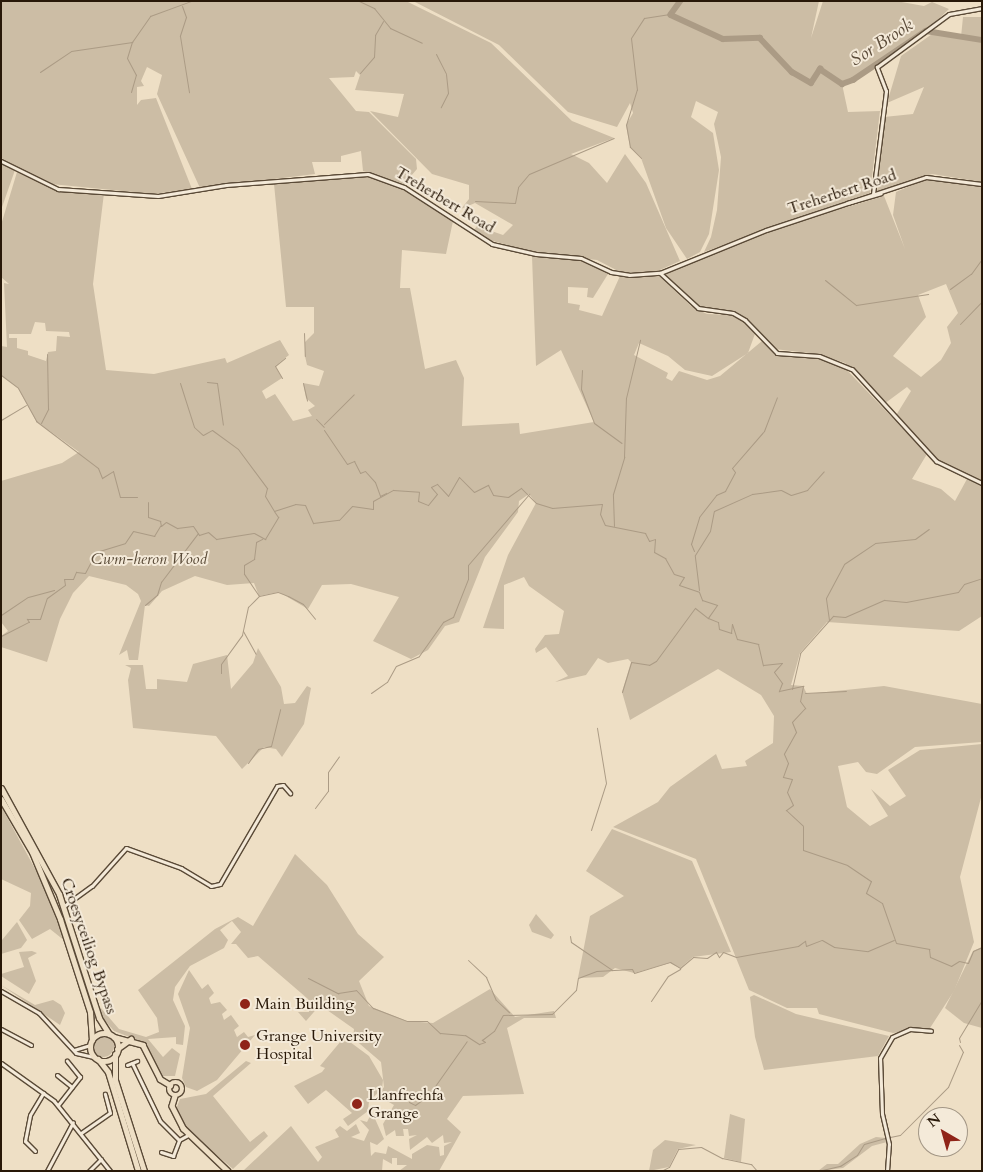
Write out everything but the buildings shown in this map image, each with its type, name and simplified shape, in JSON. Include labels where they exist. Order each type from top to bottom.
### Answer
[{"type":"highway","name":"Croesyceiliog Bypass","points":[[1,788],[37,846],[64,906],[99,1018],[112,1035],[116,1051]]},
{"type":"highway","name":"Croesyceiliog Bypass","points":[[1,799],[32,852],[60,919],[90,1012],[91,1043],[96,1058],[108,1072],[138,1171]]},
{"type":"highway","points":[[91,1043],[101,1033],[112,1035]]},
{"type":"highway","points":[[96,1058],[116,1051],[115,1080],[144,1171]]},
{"type":"main road","points":[[112,1035],[131,1039],[143,1045],[159,1077],[170,1085],[175,1096],[173,1111],[188,1134],[228,1171]]},
{"type":"main road","points":[[116,1051],[131,1039]]},
{"type":"main road","points":[[170,1085],[178,1082],[183,1087],[175,1096]]},
{"type":"street","points":[[874,194],[886,91],[876,69],[934,28],[949,14],[982,8]]},
{"type":"street","name":"Treherbert Road","points":[[1,161],[58,188],[158,196],[226,185],[368,174],[404,187],[497,246],[581,258],[621,274],[660,273],[766,230],[886,193],[926,177],[982,184]]},
{"type":"street","points":[[842,206],[874,194],[886,193]]},
{"type":"street","points":[[660,273],[698,308],[733,313],[745,320],[778,353],[819,356],[852,369],[936,461],[982,484]]},
{"type":"street","points":[[64,906],[92,886],[126,848],[181,868],[211,886],[220,884],[277,786],[283,785],[290,793]]},
{"type":"street","points":[[2,993],[39,1013],[73,1050],[96,1058]]},
{"type":"street","points":[[1,1029],[31,1045]]},
{"type":"street","points":[[887,1171],[888,1144],[882,1114],[880,1058],[892,1036],[910,1029],[931,1031]]},
{"type":"street","points":[[73,1050],[91,1043]]},
{"type":"street","points":[[58,1105],[80,1073],[67,1061]]},
{"type":"street","points":[[127,1065],[137,1061]]},
{"type":"street","points":[[1,1063],[58,1105],[82,1133],[110,1171]]},
{"type":"street","points":[[132,1063],[160,1122],[179,1140]]},
{"type":"street","points":[[57,1075],[72,1087]]},
{"type":"street","points":[[35,1151],[25,1141],[30,1115],[43,1093]]},
{"type":"street","points":[[82,1133],[110,1113],[105,1094]]},
{"type":"street","points":[[47,1171],[73,1122]]},
{"type":"street","points":[[161,1152],[173,1156],[179,1140],[188,1134]]},
{"type":"street","points":[[88,1171],[101,1159]]},
{"type":"green space","points":[[1,1],[406,1],[491,43],[572,121],[614,138],[571,154],[589,163],[607,183],[625,154],[646,183],[680,261],[653,273],[620,272],[597,260],[535,253],[486,239],[474,230],[477,226],[503,235],[513,225],[475,203],[461,209],[469,199],[469,185],[432,174],[370,111],[398,117],[404,94],[355,90],[360,75],[356,71],[354,77],[329,78],[356,111],[369,112],[416,159],[417,169],[404,184],[363,171],[361,151],[341,156],[341,162],[312,162],[315,174],[200,188],[157,94],[162,75],[147,67],[141,81],[144,86],[137,87],[137,105],[141,100],[156,98],[192,189],[153,194],[51,184],[1,158]]},
{"type":"green space","points":[[413,1],[819,1],[811,38],[823,1],[896,1],[924,6],[932,2],[949,9],[926,31],[842,84],[848,112],[880,111],[870,193],[704,252],[711,237],[717,210],[721,157],[714,124],[718,112],[696,101],[691,117],[713,133],[719,170],[709,234],[700,252],[687,259],[666,228],[641,158],[630,147],[626,125],[633,113],[630,103],[617,127],[568,112],[499,45]]},
{"type":"green space","points":[[963,17],[982,17],[982,182],[932,174],[877,192],[884,117],[913,114],[924,87],[887,103],[901,56],[935,32],[961,37]]},
{"type":"green space","points":[[1,164],[15,170],[1,210]]},
{"type":"green space","name":"Cwm-heron Wood","points":[[17,172],[54,189],[104,193],[93,284],[106,370],[154,374],[225,358],[227,363],[280,340],[289,355],[275,366],[282,378],[262,391],[266,399],[275,394],[293,421],[312,416],[308,410],[315,406],[306,398],[303,383],[319,386],[324,371],[307,365],[305,356],[305,342],[314,333],[314,307],[286,307],[274,184],[370,176],[403,189],[453,221],[446,254],[402,250],[400,288],[410,288],[425,369],[456,360],[464,378],[462,426],[519,423],[520,434],[594,422],[561,350],[536,366],[532,256],[577,258],[608,274],[593,298],[587,297],[588,288],[568,287],[568,303],[580,305],[579,310],[602,316],[620,276],[659,276],[691,306],[707,314],[735,315],[756,331],[748,353],[762,341],[777,354],[818,357],[842,365],[927,454],[912,479],[941,489],[955,501],[967,479],[982,485],[982,616],[959,631],[827,622],[800,653],[791,685],[803,686],[807,694],[884,686],[982,704],[982,742],[915,747],[877,774],[866,772],[858,762],[838,766],[847,807],[870,826],[888,816],[871,789],[890,806],[906,796],[888,770],[920,750],[982,744],[982,794],[960,877],[974,942],[954,991],[930,1028],[893,1033],[819,1014],[817,1008],[787,1008],[749,990],[696,859],[613,827],[658,802],[670,787],[716,754],[722,769],[747,766],[745,761],[773,743],[774,716],[761,695],[718,669],[630,720],[622,692],[631,662],[628,659],[608,663],[598,658],[586,675],[555,682],[568,676],[546,647],[536,653],[535,649],[545,635],[559,634],[564,611],[529,586],[524,577],[504,585],[504,629],[483,628],[508,555],[536,503],[529,494],[519,501],[518,512],[485,557],[459,622],[445,626],[428,650],[411,659],[373,641],[399,597],[351,584],[322,585],[308,609],[279,592],[259,596],[254,583],[227,585],[195,576],[162,591],[149,606],[145,605],[138,660],[129,660],[127,650],[119,655],[141,601],[138,594],[126,585],[89,576],[73,593],[60,619],[47,662],[1,647],[1,636],[8,631],[1,622],[1,481],[62,463],[79,452],[36,421],[18,388],[1,375],[1,346],[7,347],[4,283],[9,284],[1,277],[1,225]],"holes":[[[35,322],[45,323],[46,331],[69,332],[70,337],[57,336],[56,351],[48,352],[46,361],[28,355],[28,351],[17,348],[17,338],[9,338],[9,334],[31,334]],[[639,343],[668,356],[685,370],[712,376],[746,354],[720,376],[707,380],[679,371],[672,381],[666,378],[668,373],[634,355]]]},
{"type":"green space","points":[[924,180],[982,186],[982,482],[937,460],[895,417],[911,391],[907,387],[884,404],[845,363],[818,354],[774,349],[742,317],[695,305],[664,275],[763,232],[884,196],[905,249],[893,215],[896,192]],"holes":[[[946,284],[958,313],[947,327],[951,343],[941,360],[921,377],[893,356],[926,317],[918,295]]]},
{"type":"green space","points":[[258,648],[281,687],[284,704],[295,703],[307,686],[311,688],[304,724],[282,757],[276,749],[264,747],[242,769],[216,736],[133,728],[128,680],[131,668],[125,665],[143,665],[146,689],[157,689],[157,679],[187,682],[193,664],[227,655],[231,689],[253,663]]},
{"type":"green space","points":[[1,806],[40,878],[65,941],[50,929],[32,939],[19,920],[30,906],[31,893],[1,879]]},
{"type":"green space","points":[[612,829],[692,861],[731,952],[693,957],[680,968],[670,963],[634,973],[615,968],[603,977],[578,978],[590,916],[624,896],[586,871]]},
{"type":"green space","points":[[295,854],[327,885],[358,934],[384,957],[359,981],[369,1006],[407,1021],[433,1023],[490,989],[515,1017],[554,1011],[556,1018],[524,1018],[507,1028],[524,1094],[463,1096],[447,1119],[461,1132],[439,1171],[399,1171],[407,1165],[397,1165],[397,1158],[392,1158],[392,1164],[383,1159],[382,1171],[243,1171],[291,1126],[318,1162],[322,1157],[315,1147],[339,1137],[335,1130],[340,1126],[347,1131],[356,1124],[360,1133],[351,1137],[364,1141],[369,1130],[360,1120],[367,1122],[372,1112],[384,1139],[377,1145],[370,1142],[371,1156],[375,1152],[386,1154],[388,1146],[412,1159],[412,1154],[427,1145],[439,1147],[440,1156],[444,1155],[444,1146],[452,1142],[444,1143],[443,1135],[432,1143],[427,1137],[410,1150],[409,1139],[417,1135],[409,1136],[408,1129],[403,1129],[404,1136],[396,1136],[395,1130],[386,1136],[383,1124],[394,1105],[387,1101],[389,1095],[376,1097],[384,1087],[381,1062],[353,1038],[354,1029],[320,1005],[306,1021],[298,1012],[309,1012],[308,999],[258,956],[248,958],[236,944],[231,944],[241,932],[232,921],[220,930],[228,940],[224,948],[190,966],[175,987],[173,1000],[185,1026],[183,1045],[176,1044],[176,1037],[148,1039],[163,1057],[172,1048],[180,1054],[175,1076],[163,1076],[145,1043],[114,1031],[100,1015],[100,1007],[119,1029],[146,1037],[159,1032],[157,1018],[138,990],[215,929],[238,917],[253,926]]},
{"type":"green space","points":[[536,914],[554,935],[551,939],[532,932],[529,925]]},
{"type":"green space","points":[[17,922],[27,940],[21,948],[1,954],[2,940]]},
{"type":"green space","points":[[982,947],[982,1028],[964,1023],[945,1008],[973,951]]},
{"type":"green space","points":[[32,951],[37,953],[28,958],[36,981],[29,994],[1,976],[1,974],[24,967],[19,952]]},
{"type":"green space","points":[[189,970],[202,989],[208,984],[214,993],[209,998],[211,1004],[220,1002],[227,1010],[222,1014],[224,1020],[231,1015],[239,1026],[234,1030],[237,1037],[244,1032],[248,1037],[255,1035],[217,1080],[197,1091],[186,1087],[182,1078],[190,1028],[178,994]]},
{"type":"green space","points":[[1,985],[35,1005],[53,1000],[61,1005],[65,1013],[60,1025]]},
{"type":"green space","points":[[754,995],[796,1014],[889,1036],[878,1056],[764,1070],[755,1037],[750,997]]},
{"type":"green space","points":[[103,1035],[111,1038],[114,1046],[111,1054],[103,1057],[95,1054],[92,1046],[95,1038]]},
{"type":"green space","points":[[341,1041],[350,1042],[369,1056],[383,1080],[382,1089],[369,1101],[368,1111],[348,1126],[343,1119],[352,1113],[326,1090],[308,1104],[294,1086],[322,1072],[325,1068],[320,1066]]},
{"type":"green space","points":[[246,1061],[251,1063],[213,1096],[250,1142],[264,1131],[268,1136],[233,1169],[186,1129],[175,1112],[180,1099],[206,1094]]},
{"type":"green space","points":[[730,1114],[745,1119],[741,1162],[724,1158]]},
{"type":"green space","points":[[876,1137],[886,1138],[887,1142],[872,1146],[843,1168],[818,1171],[827,1164],[838,1164],[860,1144]]},
{"type":"green space","points":[[665,1140],[696,1145],[678,1149],[669,1167],[649,1171],[653,1150]]},
{"type":"waterway","points":[[40,72],[71,51],[132,42],[150,16],[191,1]]},
{"type":"waterway","points":[[359,1],[374,8],[390,28],[422,43]]},
{"type":"waterway","name":"Sor Brook","points":[[681,1],[671,15],[723,39],[760,38],[792,72],[811,83],[820,69],[842,84],[853,80],[926,31],[982,40]]},
{"type":"waterway","points":[[182,6],[186,17],[180,36],[189,92]]},
{"type":"waterway","points":[[641,158],[630,147],[626,125],[637,90],[631,38],[644,18],[670,14]]},
{"type":"waterway","points":[[360,73],[374,57],[375,35],[383,21]]},
{"type":"waterway","points":[[131,92],[136,75],[127,58],[132,42]]},
{"type":"waterway","points":[[436,54],[446,74],[448,93],[441,107]]},
{"type":"waterway","points":[[475,201],[515,203],[518,187],[529,174],[614,138]]},
{"type":"waterway","points":[[950,289],[971,274],[982,259]]},
{"type":"waterway","points":[[825,280],[856,305],[928,294]]},
{"type":"waterway","points":[[960,324],[982,301]]},
{"type":"waterway","points":[[304,333],[305,356]]},
{"type":"waterway","points":[[614,526],[613,494],[624,457],[626,398],[640,340]]},
{"type":"waterway","points":[[41,423],[48,409],[47,354]]},
{"type":"waterway","points":[[282,378],[275,366],[285,358]]},
{"type":"waterway","points":[[582,370],[581,389],[594,423],[622,443]]},
{"type":"waterway","points":[[1,375],[18,388],[36,421],[98,468],[102,478],[113,471],[120,497],[137,497]]},
{"type":"waterway","points":[[207,382],[217,383],[223,425]]},
{"type":"waterway","points":[[180,383],[194,427],[203,435],[212,430],[238,449],[267,488],[265,496],[274,511]]},
{"type":"waterway","points":[[303,383],[307,401]]},
{"type":"waterway","points":[[324,424],[354,394]]},
{"type":"waterway","points":[[694,551],[691,544],[699,517],[716,495],[725,491],[735,472],[732,468],[764,431],[777,397]]},
{"type":"waterway","points":[[1,420],[26,405]]},
{"type":"waterway","points":[[316,419],[324,427]]},
{"type":"waterway","points":[[324,430],[347,464],[354,461],[360,473],[365,471],[375,482],[380,496],[386,493]]},
{"type":"waterway","points":[[699,590],[695,555],[710,531],[714,511],[752,494],[781,490],[791,495],[807,490],[824,471]]},
{"type":"waterway","points":[[148,502],[148,517],[160,521],[161,526],[166,522],[177,528],[193,526],[199,535],[208,532],[216,539],[254,533],[265,539],[278,517],[274,511],[295,504],[305,505],[313,523],[339,520],[352,506],[373,509],[373,501],[393,490],[419,492],[418,501],[428,505],[437,494],[431,487],[437,484],[448,496],[459,477],[474,492],[488,485],[493,495],[508,497],[521,488],[536,503],[552,508],[602,504],[600,514],[605,525],[645,533],[649,541],[655,539],[654,552],[665,558],[674,574],[684,577],[679,585],[699,592],[702,600],[717,605],[708,618],[718,622],[719,629],[731,633],[732,624],[737,639],[758,644],[763,665],[782,663],[774,672],[782,683],[779,691],[803,686],[800,701],[805,708],[792,722],[796,732],[784,754],[788,763],[783,777],[792,779],[787,792],[793,805],[786,810],[803,826],[803,850],[847,865],[871,881],[866,893],[882,903],[896,943],[929,949],[930,957],[951,966],[959,961],[968,963],[973,951],[982,947]]},
{"type":"waterway","points":[[371,693],[387,682],[396,666],[419,656],[443,622],[453,617],[468,579],[468,565],[529,494]]},
{"type":"waterway","points":[[1,636],[29,622],[27,619],[40,619],[47,598],[65,585],[64,579],[73,579],[76,572],[85,573],[96,552],[125,543],[133,531],[154,536],[160,526]]},
{"type":"waterway","points":[[829,620],[826,598],[844,564],[875,543],[915,539],[929,529]]},
{"type":"waterway","points":[[145,605],[157,595],[161,582],[198,533]]},
{"type":"waterway","points":[[221,673],[221,664],[242,635],[248,607],[259,596],[244,574],[244,565],[254,559],[256,542],[262,539]]},
{"type":"waterway","points":[[792,689],[800,653],[833,616],[845,617],[884,600],[906,602],[958,592],[964,584],[982,578]]},
{"type":"waterway","points":[[1,615],[28,597],[54,590]]},
{"type":"waterway","points":[[259,596],[278,592],[288,596],[303,604],[315,619]]},
{"type":"waterway","points":[[622,692],[631,662],[649,665],[656,661],[695,608],[708,618]]},
{"type":"waterway","points":[[243,631],[256,654]]},
{"type":"waterway","points":[[805,693],[846,691]]},
{"type":"waterway","points":[[248,763],[258,749],[271,746],[280,709]]},
{"type":"waterway","points":[[591,830],[606,783],[597,728]]},
{"type":"waterway","points":[[315,808],[328,791],[328,772],[339,756]]},
{"type":"waterway","points":[[570,936],[571,942],[612,970]]},
{"type":"waterway","points":[[308,978],[338,993],[356,990],[373,1008],[407,1021],[427,1021],[440,1033],[465,1035],[479,1044],[485,1042],[482,1040],[494,1031],[503,1015],[552,1014],[576,990],[578,978],[596,971],[632,969],[634,973],[670,962],[680,968],[693,957],[707,958],[716,952],[719,957],[723,952],[736,957],[798,946],[805,941],[806,946],[822,940],[834,947],[868,951],[894,940]]},
{"type":"waterway","points":[[468,960],[486,977],[496,1000],[509,1012]]},
{"type":"waterway","points":[[651,1001],[668,976],[680,969]]},
{"type":"waterway","points":[[960,1042],[959,1038],[982,1000]]},
{"type":"waterway","points":[[409,1102],[415,1105],[428,1096],[467,1041]]},
{"type":"waterway","points":[[890,1137],[900,1135],[948,1087],[963,1052],[959,1045]]},
{"type":"waterway","points":[[818,1171],[840,1166],[857,1155],[864,1144],[885,1138]]},
{"type":"waterway","points":[[661,1171],[669,1167],[678,1149],[701,1147],[722,1158],[751,1164],[757,1171]]},
{"type":"place","name":"Main Building","points":[[245,1004]]},
{"type":"place","name":"Grange University Hospital","points":[[245,1045]]},
{"type":"place","name":"Llanfrechfa Grange","points":[[357,1104]]}]
